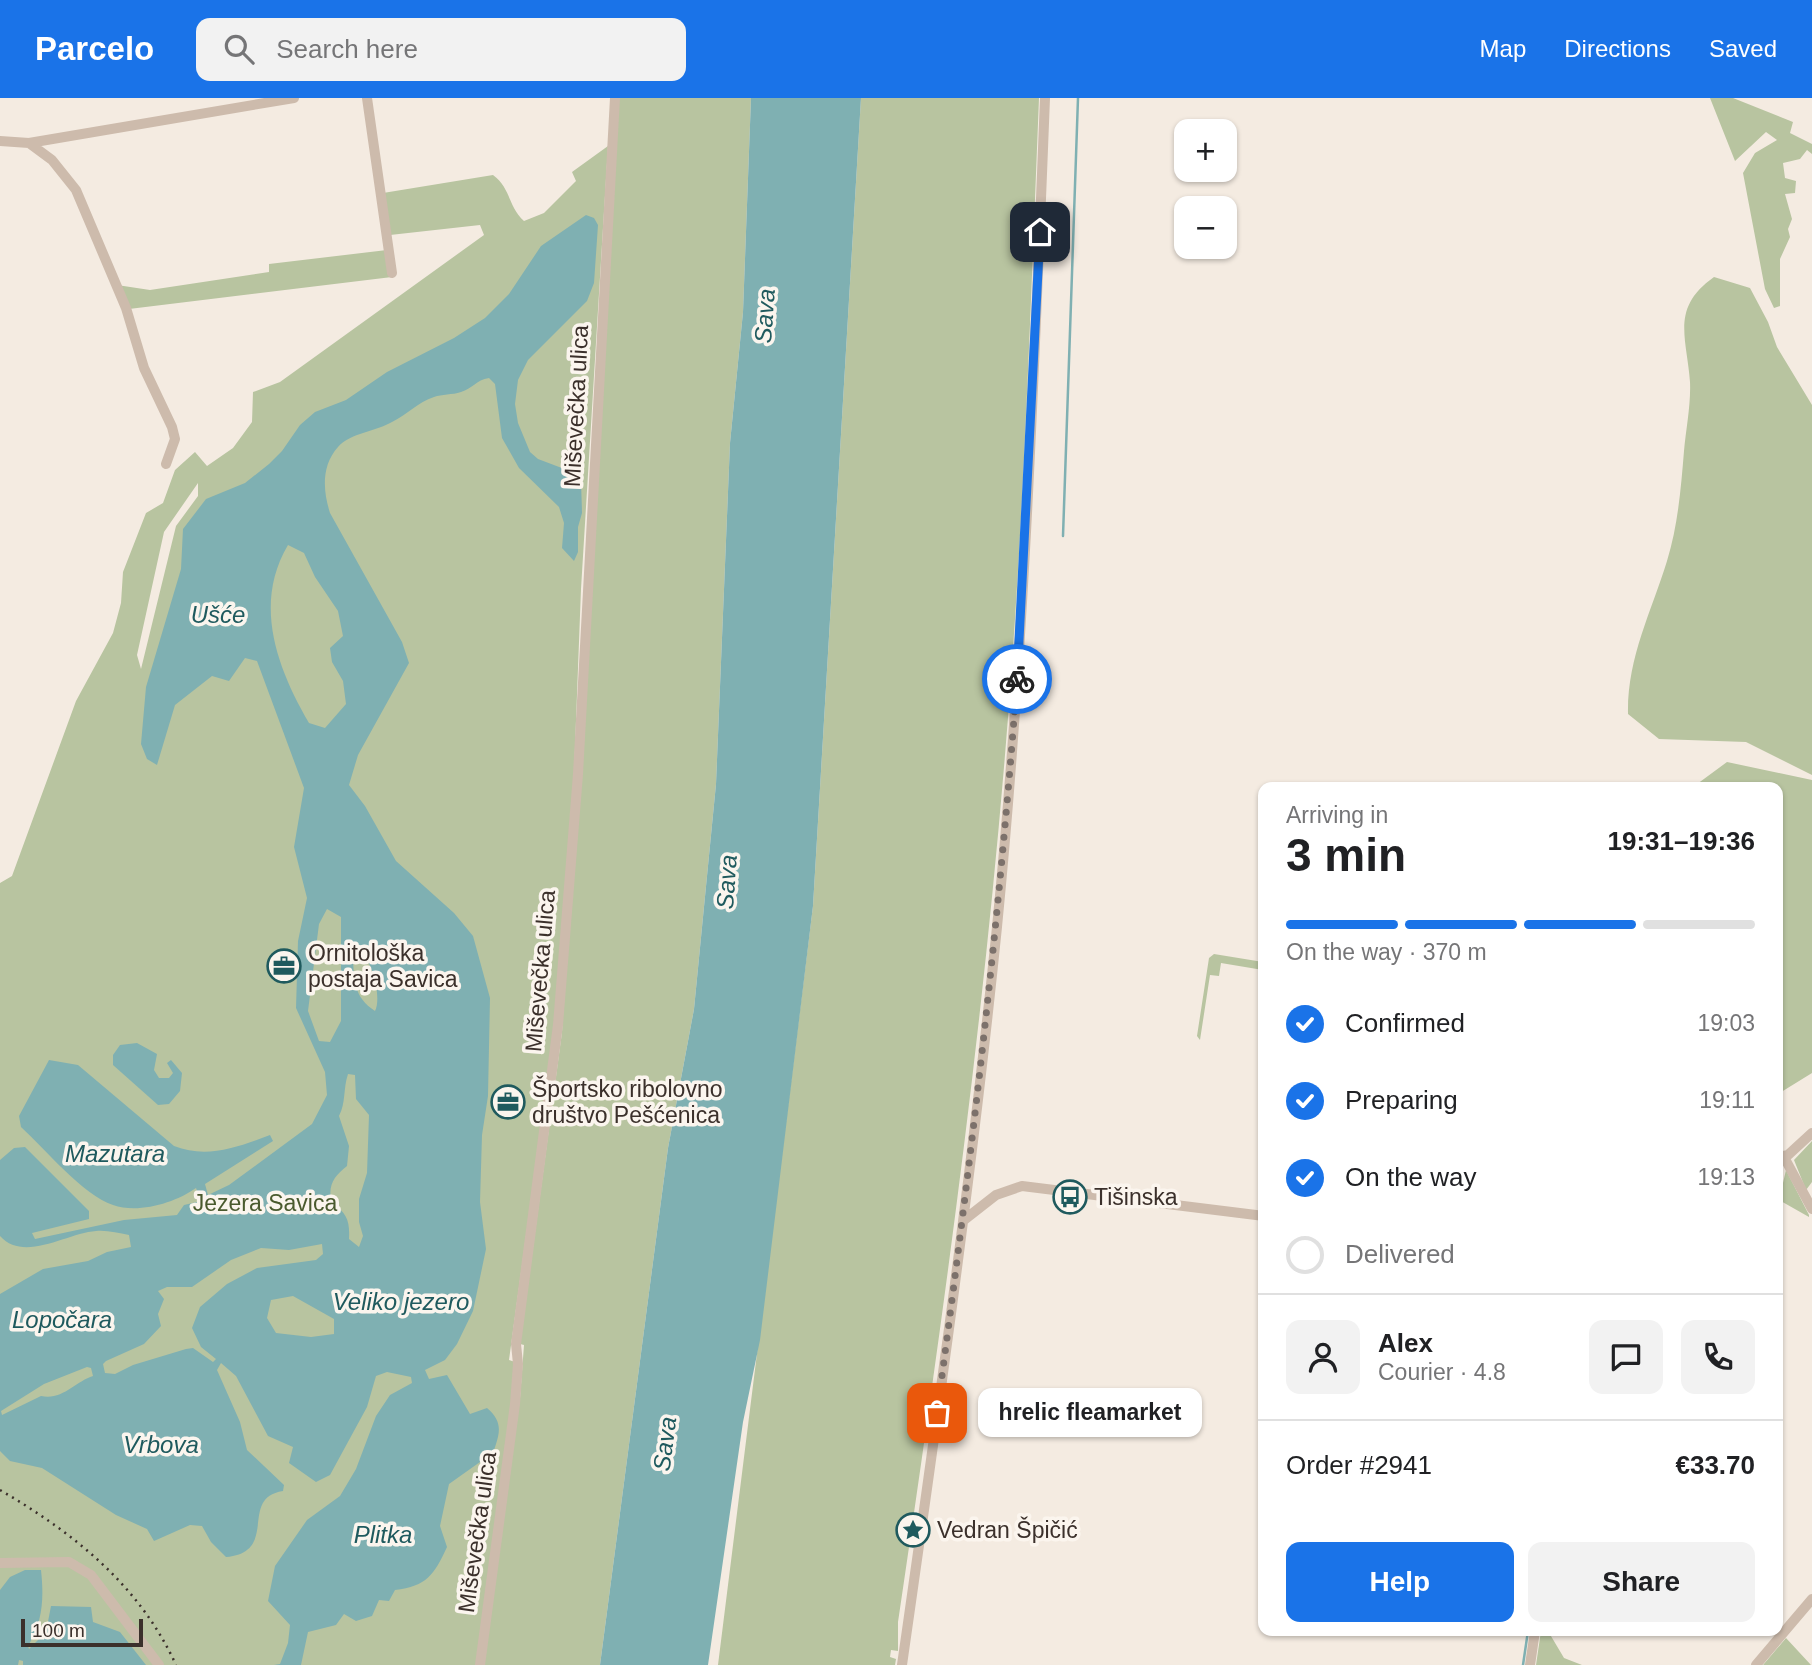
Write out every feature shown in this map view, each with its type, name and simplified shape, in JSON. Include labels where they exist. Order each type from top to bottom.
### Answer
[{"type":"street","points":[[0,141],[29,143],[294,98]]},
{"type":"street","points":[[367,98],[392,273]]},
{"type":"street","name":"Miševečka ulica","points":[[480,1665],[517,1390],[516,1345],[558,1025],[578,774],[603,276],[615,98]]},
{"type":"street","points":[[902,1665],[963,1221],[997,928],[1014,717],[1034,394],[1045,98]]},
{"type":"street","points":[[29,143],[52,160],[76,190],[126,308],[144,368],[176,439],[166,464]]},
{"type":"street","points":[[1783,1155],[1812,1133]]},
{"type":"street","points":[[1783,1160],[1812,1209]]},
{"type":"street","points":[[963,1221],[996,1195],[1022,1186],[1258,1215]]},
{"type":"street","points":[[0,1563],[69,1562],[91,1575],[159,1665]]},
{"type":"street","points":[[1783,1633],[1812,1599]]},
{"type":"street","points":[[1530,1665],[1534,1636]]},
{"type":"street","points":[[1756,1665],[1781,1636]]},
{"type":"green space","points":[[617,98],[751,98],[743,312],[730,443],[716,784],[694,1009],[668,1148],[600,1665],[484,1665],[520,1398],[524,1345],[520,1344],[562,1032]]},
{"type":"green space","points":[[861,98],[1039,98],[1021,516],[1004,767],[958,1195],[898,1622],[898,1651],[891,1650],[890,1657],[896,1659],[895,1665],[718,1665],[813,906]]},
{"type":"green space","points":[[1710,98],[1733,98],[1793,122],[1790,133],[1812,144],[1812,154],[1807,150],[1800,159],[1783,163],[1785,178],[1796,181],[1795,193],[1785,194],[1792,219],[1788,229],[1790,237],[1780,259],[1780,306],[1774,308],[1765,289],[1743,173],[1755,153],[1777,140],[1766,132],[1735,161]]},
{"type":"green space","name":"Jezera Savica","points":[[608,146],[581,589],[574,774],[554,1031],[509,1360],[515,1362],[513,1395],[477,1665],[0,1665],[0,883],[12,876],[76,701],[113,633],[121,603],[123,572],[146,513],[163,503],[175,470],[195,452],[207,466],[233,448],[252,422],[253,392],[280,382],[484,235],[480,225],[390,235],[383,193],[493,175],[499,180],[524,221],[544,213],[576,181],[572,172]],"holes":[[[198,483],[198,496],[176,526],[141,669],[137,655],[164,532]]]},
{"type":"green space","points":[[387,250],[392,277],[129,309],[117,285],[150,290],[269,272],[269,264]]},
{"type":"green space","points":[[1714,277],[1750,288],[1768,322],[1777,347],[1812,405],[1812,775],[1746,742],[1659,739],[1628,714],[1631,674],[1667,561],[1679,506],[1690,390],[1684,325],[1686,312],[1691,300]]},
{"type":"green space","points":[[1727,762],[1812,780],[1812,1073],[1783,1091],[1783,782],[1700,782]]},
{"type":"green space","points":[[1214,954],[1258,961],[1258,969],[1221,963],[1219,976],[1210,975],[1200,1040],[1197,1036],[1209,958]]},
{"type":"green space","points":[[1812,1141],[1812,1182],[1806,1190],[1794,1160]]},
{"type":"green space","points":[[1786,1170],[1809,1217],[1783,1202]]},
{"type":"green space","points":[[1540,1636],[1551,1636],[1564,1658],[1582,1665],[1536,1665]]},
{"type":"green space","points":[[1786,1638],[1811,1665],[1763,1665]]},
{"type":"water","name":"Sava","points":[[751,98],[861,98],[813,906],[760,1340],[743,1422],[708,1665],[600,1665],[668,1148],[694,1009],[716,784],[730,443],[743,312]]},
{"type":"water","points":[[586,215],[594,218],[598,225],[594,283],[587,301],[528,360],[518,380],[515,404],[518,423],[530,452],[538,459],[575,473],[581,481],[582,513],[578,527],[578,552],[574,561],[562,548],[564,523],[559,507],[519,468],[502,438],[495,384],[489,378],[461,392],[428,399],[392,422],[343,442],[332,454],[325,479],[330,513],[402,642],[409,663],[358,755],[349,785],[365,806],[396,861],[454,913],[473,936],[490,998],[488,1096],[482,1135],[480,1202],[486,1249],[473,1311],[457,1344],[445,1360],[425,1370],[429,1379],[447,1375],[470,1414],[487,1408],[497,1420],[498,1438],[491,1460],[480,1462],[449,1484],[440,1526],[447,1547],[428,1578],[415,1586],[395,1590],[389,1601],[379,1600],[372,1616],[356,1621],[344,1614],[336,1625],[308,1632],[301,1665],[274,1665],[280,1664],[288,1643],[290,1625],[268,1601],[275,1566],[307,1520],[340,1496],[356,1469],[376,1416],[390,1395],[412,1383],[411,1377],[387,1372],[376,1376],[367,1407],[330,1475],[316,1482],[289,1463],[293,1447],[268,1436],[236,1376],[221,1363],[217,1370],[240,1422],[247,1450],[284,1485],[283,1491],[270,1496],[263,1504],[256,1536],[251,1546],[242,1553],[226,1557],[211,1542],[202,1526],[190,1525],[154,1541],[147,1529],[116,1515],[42,1468],[10,1461],[0,1451],[0,1294],[43,1269],[88,1261],[107,1252],[131,1247],[129,1235],[100,1231],[33,1247],[10,1244],[0,1236],[0,1160],[14,1148],[25,1147],[89,1211],[89,1219],[32,1233],[35,1239],[124,1220],[177,1215],[184,1205],[197,1202],[199,1196],[196,1188],[178,1198],[145,1208],[113,1205],[89,1192],[65,1170],[21,1127],[19,1116],[49,1060],[78,1065],[174,1146],[198,1151],[222,1150],[270,1135],[273,1141],[205,1184],[208,1195],[229,1185],[312,1124],[327,1095],[325,1072],[296,1008],[298,941],[307,898],[294,847],[304,788],[257,661],[245,658],[229,681],[212,676],[175,705],[157,765],[147,759],[141,744],[146,687],[181,569],[183,529],[206,499],[245,483],[269,464],[300,425],[315,412],[346,400],[387,372],[454,338],[485,318],[509,294],[541,246]],"holes":[[[288,545],[304,553],[315,577],[338,611],[343,636],[330,648],[332,662],[343,681],[346,704],[325,728],[309,723],[279,658],[271,613],[272,590]],[[327,909],[341,917],[341,1021],[330,1042],[319,1041],[308,1011],[319,924]],[[361,951],[375,980],[375,1011],[363,1000],[355,981],[353,958]],[[348,1074],[355,1075],[356,1099],[369,1115],[367,1173],[359,1199],[359,1222],[363,1236],[359,1247],[349,1239],[346,1218],[332,1203],[330,1191],[338,1174],[347,1166],[349,1146],[339,1116]],[[322,1244],[323,1254],[316,1260],[257,1268],[227,1284],[200,1307],[192,1328],[201,1347],[216,1359],[213,1362],[193,1348],[133,1365],[115,1374],[105,1373],[103,1364],[106,1361],[144,1344],[161,1326],[158,1314],[164,1299],[158,1291],[167,1287],[192,1287],[231,1260],[261,1248],[289,1250]],[[293,1296],[334,1319],[334,1334],[311,1337],[276,1333],[267,1318],[271,1300]],[[87,1367],[91,1368],[93,1376],[56,1396],[41,1396],[2,1415],[1,1411],[44,1384]]]},
{"type":"water","points":[[137,1043],[157,1054],[154,1070],[159,1078],[169,1078],[173,1073],[167,1063],[171,1060],[182,1073],[180,1091],[169,1104],[158,1105],[113,1065],[113,1055],[120,1045]]},
{"type":"water","points":[[25,1570],[41,1570],[42,1580],[41,1610],[29,1649],[46,1632],[51,1606],[91,1607],[93,1622],[120,1632],[146,1665],[23,1665],[23,1661],[19,1660],[18,1665],[0,1665],[0,1590],[10,1577]]},
{"type":"waterway","points":[[1063,536],[1078,98]]},
{"type":"waterway","points":[[1523,1665],[1527,1636]]},
{"type":"railway","points":[[0,1490],[54,1524],[102,1564],[144,1610],[176,1665]]},
{"type":"way so far","points":[[937,1413],[963,1221],[997,928],[1017,679]]},
{"type":"place","name":"Ornitološka postaja Savica","points":[[284,966]]},
{"type":"place","name":"Športsko ribolovno društvo Pešćenica","points":[[508,1102]]},
{"type":"place","name":"Tišinska","points":[[1070,1197]]},
{"type":"place","name":"hrelic fleamarket","points":[[937,1413]]},
{"type":"place","name":"Vedran Špičić","points":[[913,1530]]},
{"type":"route","points":[[1017,679],[1034,394],[1040,232]]},
{"type":"water label","name":"Ušće","points":[[218,615]]},
{"type":"water label","name":"Mazutara","points":[[115,1154]]},
{"type":"water label","name":"Veliko jezero","points":[[401,1302]]},
{"type":"water label","name":"Lopočara","points":[[62,1320]]},
{"type":"water label","name":"Vrbova","points":[[161,1445]]},
{"type":"water label","name":"Plitka","points":[[383,1535]]}]
